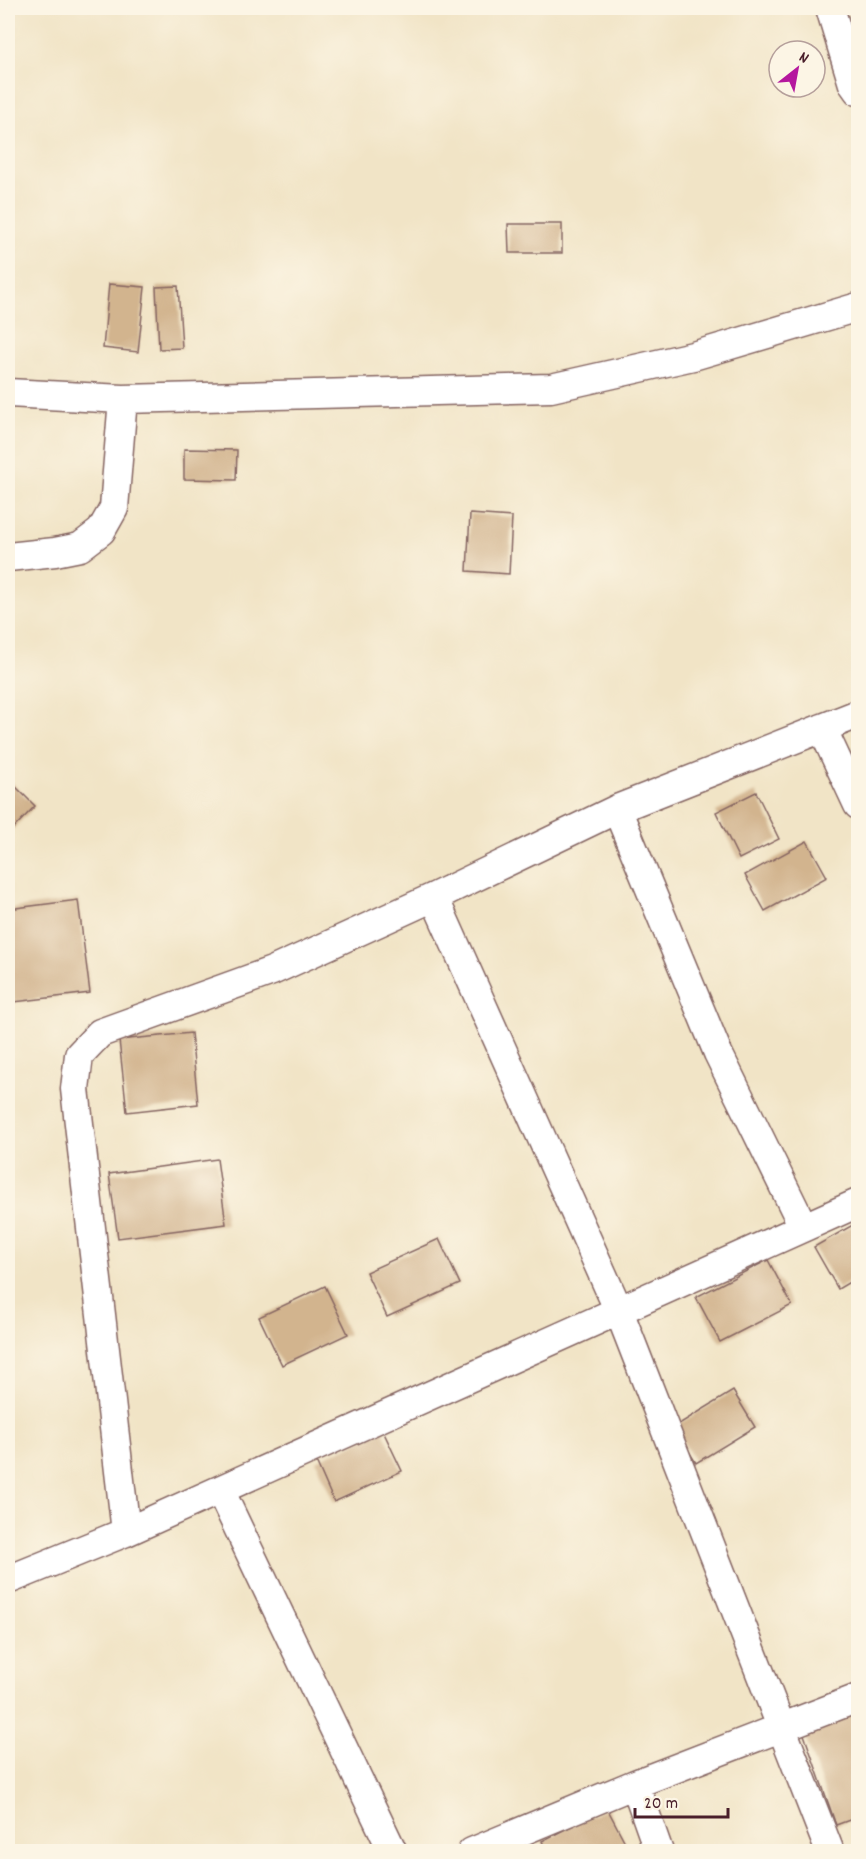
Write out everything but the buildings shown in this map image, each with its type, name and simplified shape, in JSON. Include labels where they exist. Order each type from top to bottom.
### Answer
[{"type":"street","points":[[830,8],[858,91]]},
{"type":"street","points":[[8,393],[123,399],[551,388],[693,356],[858,307]]},
{"type":"street","points":[[8,557],[80,547],[101,531],[114,508],[123,399]]},
{"type":"street","points":[[126,1532],[75,1089],[79,1055],[100,1033],[272,971],[434,897],[617,809],[858,714]]},
{"type":"street","points":[[822,728],[858,806]]},
{"type":"street","points":[[617,809],[718,1053],[802,1227]]},
{"type":"street","points":[[434,897],[619,1311],[830,1851]]},
{"type":"street","points":[[8,1580],[126,1532],[858,1203]]},
{"type":"street","points":[[220,1490],[393,1851]]},
{"type":"street","points":[[472,1851],[781,1726],[858,1698]]},
{"type":"street","points":[[635,1784],[659,1851]]}]
